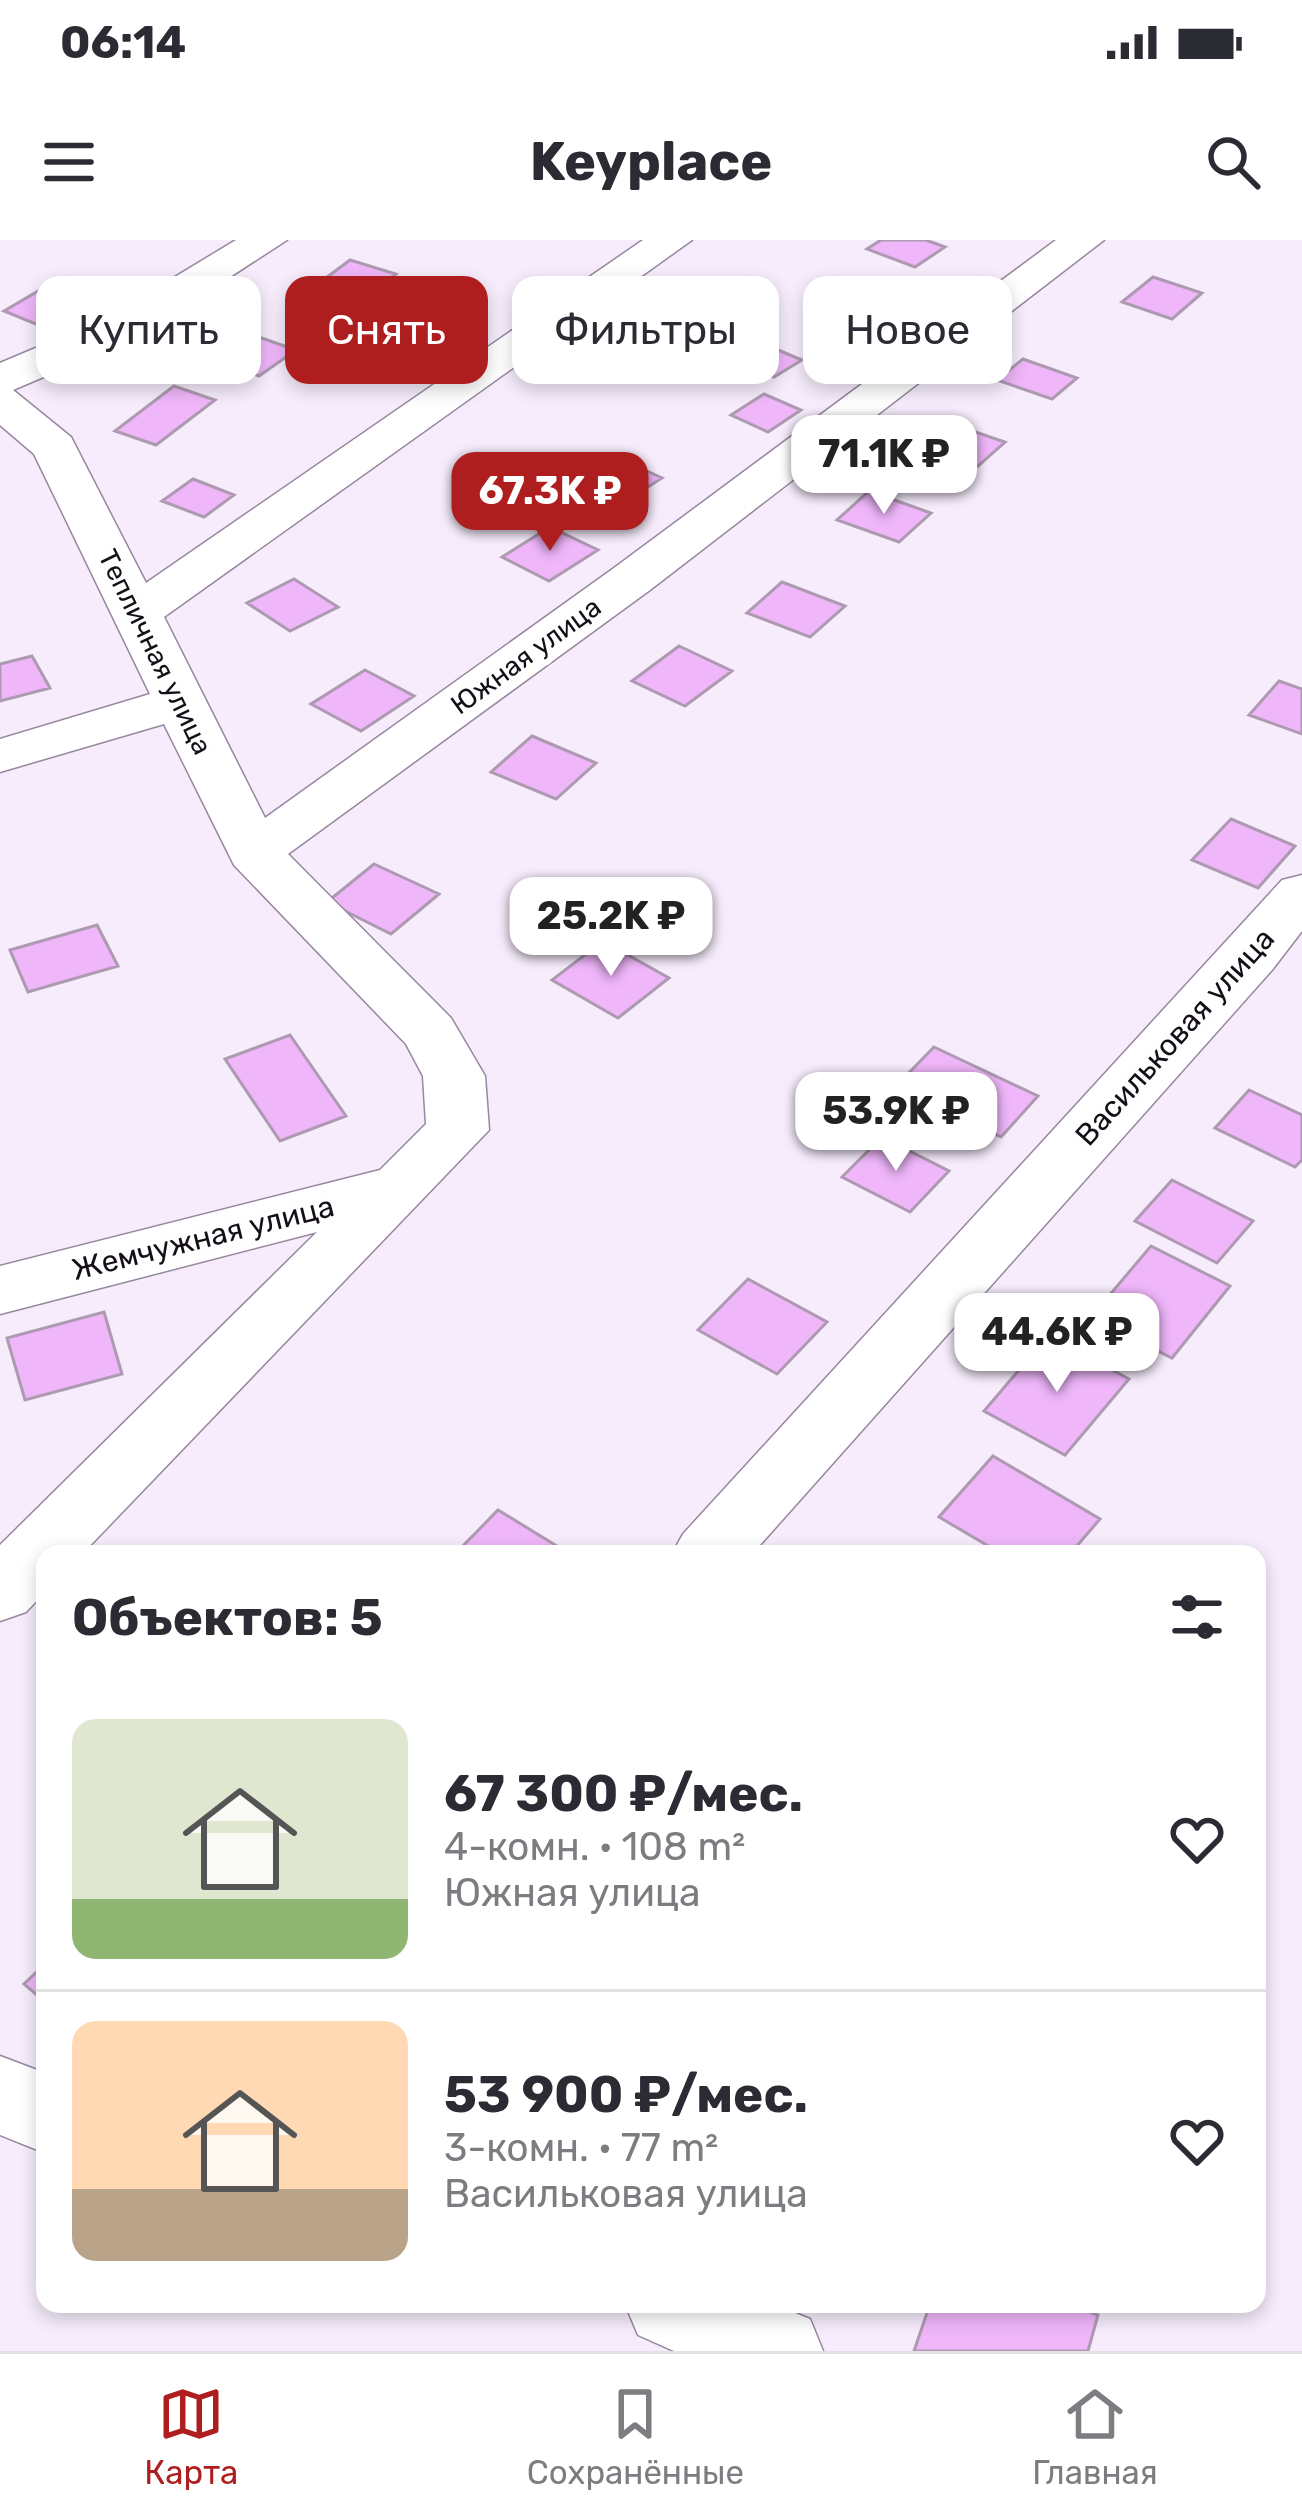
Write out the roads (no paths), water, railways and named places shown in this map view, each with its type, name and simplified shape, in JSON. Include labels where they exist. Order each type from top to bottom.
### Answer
[{"type":"street","points":[[0,380],[123,327],[266,240]]},
{"type":"street","points":[[136,613],[671,240]]},
{"type":"street","name":"Южная улица","points":[[254,852],[632,579],[1083,240]]},
{"type":"street","name":"Тепличная улица","points":[[0,401],[54,447],[254,852],[430,1032],[454,1076],[458,1130],[46,1545]]},
{"type":"street","points":[[0,756],[180,702]]},
{"type":"street","name":"Васильковая улица","points":[[716,1545],[1251,956],[1302,893]]},
{"type":"street","name":"Жемчужная улица","points":[[0,1290],[406,1186]]},
{"type":"street","name":"Тепличная улица","points":[[0,1591],[36,1555]]},
{"type":"street","points":[[0,2095],[36,2109]]},
{"type":"street","points":[[690,2313],[778,2351]]}]
